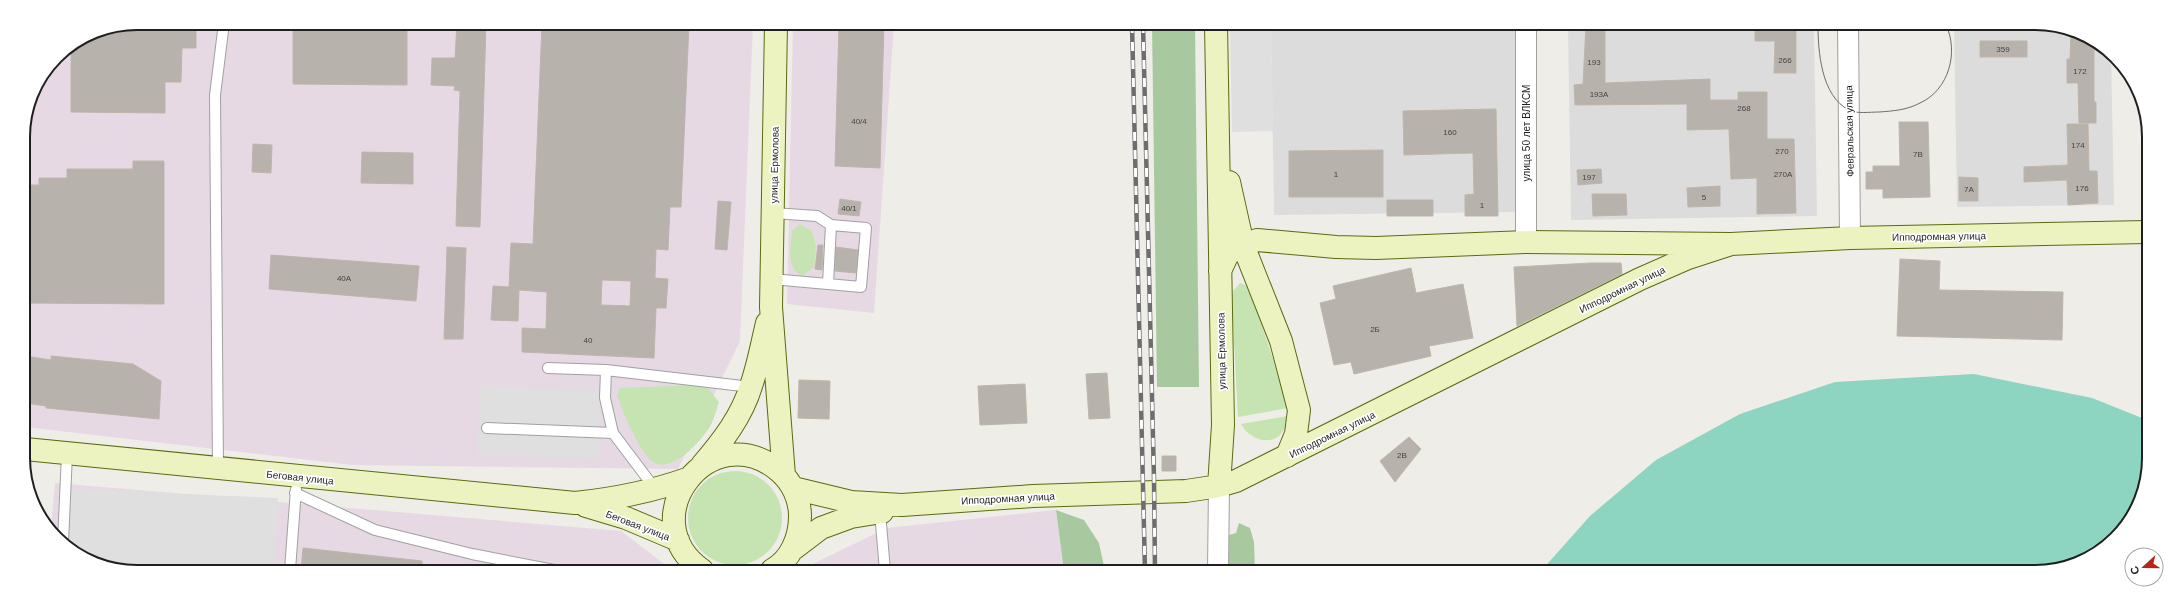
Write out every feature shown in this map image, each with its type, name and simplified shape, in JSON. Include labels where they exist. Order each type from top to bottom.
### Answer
[{"type":"street","name":"улица Ермолова","points":[[776,30],[771,307],[789,482],[800,515],[799,533],[792,550],[779,565]]},
{"type":"street","name":"улица Ермолова","points":[[1216,30],[1223,425],[1218,565]]},
{"type":"street","name":"улица 50 лет ВЛКСМ","points":[[1526,30],[1526,242]]},
{"type":"street","name":"Февральская улица","points":[[1848,30],[1850,238]]},
{"type":"street","name":"улица Ермолова","points":[[1219,131],[1243,245],[1281,341],[1299,410],[1296,434],[1286,456]]},
{"type":"street","name":"Ипподромная улица","points":[[1220,271],[1227,256],[1233,250],[1257,240],[1336,247],[1368,248],[1526,242],[1731,244],[1850,238],[2142,232]]},
{"type":"street","name":"Ипподромная улица","points":[[789,482],[851,502],[902,505],[1033,496],[1186,491],[1220,486],[1236,481],[1640,279],[1688,258],[1731,244]]},
{"type":"street","name":"улица Ермолова","points":[[696,565],[684,554],[678,540],[674,525],[674,508],[679,493],[694,473],[722,442],[739,413],[751,388],[771,307]]},
{"type":"street","name":"Беговая улица","points":[[30,450],[218,468],[296,485],[575,503],[616,499],[656,490],[694,473]]},
{"type":"street","points":[[694,473],[718,458],[738,455],[757,458],[774,467],[789,482]]},
{"type":"street","name":"Беговая улица","points":[[575,503],[626,518],[678,540]]},
{"type":"street","name":"Ипподромная улица","points":[[792,550],[820,528],[851,517],[880,512],[902,505]]},
{"type":"lane","points":[[218,468],[215,96],[223,30]]},
{"type":"lane","points":[[772,279],[861,287],[866,228],[831,225],[817,216],[773,213]]},
{"type":"lane","points":[[828,284],[831,225]]},
{"type":"lane","points":[[548,368],[606,370],[751,388]]},
{"type":"lane","points":[[606,370],[605,398],[613,433],[656,490]]},
{"type":"lane","points":[[486,428],[613,433]]},
{"type":"lane","points":[[63,536],[67,454]]},
{"type":"lane","points":[[290,565],[296,485],[375,530],[472,554],[528,565]]},
{"type":"lane","points":[[880,512],[884,565]]},
{"type":"shaded area","points":[[137,30],[753,30],[740,341],[678,469],[352,465],[30,428],[30,130],[38,96],[44,83],[61,61],[83,44],[90,41],[109,34]]},
{"type":"shaded area","points":[[793,30],[894,30],[874,313],[787,304]]},
{"type":"shaded area","points":[[1230,30],[1271,30],[1273,131],[1232,132]]},
{"type":"shaded area","points":[[1271,30],[1517,30],[1520,212],[1274,215]]},
{"type":"shaded area","points":[[1568,30],[1814,30],[1817,216],[1571,220]]},
{"type":"shaded area","points":[[1954,30],[2042,30],[2056,32],[2076,38],[2088,44],[2111,61],[2114,205],[1957,207]]},
{"type":"shaded area","points":[[480,386],[601,391],[598,459],[477,454]]},
{"type":"shaded area","points":[[55,483],[621,531],[665,565],[137,565],[116,563],[90,554],[61,534],[52,522]]},
{"type":"shaded area","points":[[59,489],[278,498],[274,565],[137,565],[116,563],[90,554],[72,543],[58,531]]},
{"type":"shaded area","points":[[1056,510],[1063,565],[810,565],[887,528]]},
{"type":"green space","points":[[1152,30],[1195,30],[1199,387],[1157,387]]},
{"type":"green space","points":[[800,224],[812,231],[816,247],[814,267],[802,276],[793,268],[790,256],[792,231]]},
{"type":"green space","points":[[1240,283],[1247,286],[1250,291],[1286,397],[1288,408],[1238,417],[1232,304],[1233,291]]},
{"type":"green space","points":[[1974,374],[2092,398],[2142,418],[2141,472],[2134,499],[2128,512],[2111,534],[2094,547],[2076,557],[2042,565],[1546,565],[1590,516],[1656,460],[1740,414],[1835,382]]},
{"type":"green space","points":[[699,385],[707,387],[719,402],[711,425],[699,441],[685,455],[668,464],[660,465],[653,462],[637,441],[627,421],[617,395],[620,388]]},
{"type":"green space","points":[[1288,416],[1284,430],[1276,438],[1271,440],[1254,437],[1244,429],[1241,424]]},
{"type":"green space","points":[[726,471],[744,471],[753,474],[769,484],[779,500],[782,509],[782,527],[779,536],[769,552],[753,562],[744,565],[726,565],[717,562],[701,552],[691,536],[688,527],[688,509],[691,500],[701,484],[717,474]]},
{"type":"green space","points":[[1056,510],[1084,520],[1099,543],[1104,565],[1063,565]]},
{"type":"green space","points":[[1239,523],[1250,528],[1254,542],[1255,565],[1226,565],[1229,535],[1236,533]]},
{"type":"building","points":[[196,30],[196,48],[182,48],[181,82],[165,82],[165,113],[71,112],[71,53],[83,44],[109,34],[123,31]]},
{"type":"building","points":[[293,30],[407,30],[407,85],[293,84]]},
{"type":"building","points":[[457,30],[486,30],[480,227],[456,226],[460,91],[454,90],[455,86],[431,85],[432,58],[455,58]]},
{"type":"building","points":[[542,30],[689,30],[681,207],[670,207],[668,250],[656,249],[655,278],[668,279],[666,308],[656,308],[654,358],[522,352],[522,328],[546,329],[547,292],[519,290],[518,321],[491,320],[493,286],[509,287],[511,243],[533,244]],"holes":[[[602,280],[631,281],[630,306],[601,305]]]},
{"type":"building","points":[[839,30],[884,30],[880,168],[835,166]]},
{"type":"building","points":[[1586,30],[1605,30],[1605,83],[1710,79],[1710,100],[1738,100],[1738,92],[1767,92],[1767,139],[1794,139],[1796,213],[1757,214],[1757,178],[1731,179],[1729,129],[1687,130],[1687,104],[1575,105],[1574,85],[1583,84]]},
{"type":"building","points":[[1755,30],[1796,30],[1796,73],[1774,73],[1775,41],[1755,41]]},
{"type":"building","points":[[2071,36],[2094,48],[2094,102],[2096,102],[2096,123],[2079,123],[2078,83],[2067,83],[2067,59],[2070,59]]},
{"type":"building","points":[[1980,41],[2027,41],[2027,57],[1980,57]]},
{"type":"building","points":[[1496,109],[1498,216],[1465,216],[1465,195],[1474,194],[1473,153],[1404,155],[1403,111]]},
{"type":"building","points":[[1899,122],[1928,122],[1930,197],[1883,198],[1883,189],[1866,189],[1866,172],[1873,172],[1873,166],[1900,166]]},
{"type":"building","points":[[2067,124],[2088,124],[2089,171],[2097,171],[2098,203],[2068,205],[2067,180],[2024,182],[2024,167],[2068,165]]},
{"type":"building","points":[[253,144],[272,145],[271,173],[252,172]]},
{"type":"building","points":[[1383,150],[1383,197],[1289,197],[1289,151]]},
{"type":"building","points":[[362,152],[413,153],[413,184],[361,183]]},
{"type":"building","points":[[133,161],[164,161],[164,304],[30,303],[30,185],[39,185],[39,178],[67,178],[67,169],[133,169]]},
{"type":"building","points":[[1601,169],[1602,183],[1578,185],[1577,170]]},
{"type":"building","points":[[1959,177],[1978,178],[1978,201],[1959,201]]},
{"type":"building","points":[[1720,186],[1720,206],[1688,207],[1687,188]]},
{"type":"building","points":[[1592,194],[1626,194],[1627,215],[1593,216]]},
{"type":"building","points":[[840,199],[861,202],[859,216],[838,214]]},
{"type":"building","points":[[1387,200],[1433,200],[1433,216],[1387,216]]},
{"type":"building","points":[[718,201],[731,202],[727,250],[715,249]]},
{"type":"building","points":[[818,245],[823,245],[822,270],[815,269]]},
{"type":"building","points":[[447,247],[466,248],[463,339],[444,339]]},
{"type":"building","points":[[836,247],[858,250],[856,273],[835,271]]},
{"type":"building","points":[[271,255],[419,266],[416,301],[269,289]]},
{"type":"building","points":[[1900,259],[1940,261],[1939,290],[2063,292],[2062,340],[1897,336]]},
{"type":"building","points":[[1621,263],[1622,274],[1517,326],[1514,267]]},
{"type":"building","points":[[1411,268],[1416,293],[1463,284],[1473,338],[1429,346],[1431,356],[1354,374],[1351,362],[1334,365],[1320,303],[1336,299],[1333,286]]},
{"type":"building","points":[[51,356],[133,364],[161,381],[159,419],[46,408],[46,406],[30,404],[30,357],[51,360]]},
{"type":"building","points":[[1107,373],[1110,418],[1089,419],[1086,374]]},
{"type":"building","points":[[799,380],[830,381],[829,419],[798,418]]},
{"type":"building","points":[[1025,384],[1027,423],[980,425],[978,386]]},
{"type":"building","points":[[1409,437],[1421,449],[1395,482],[1380,461]]},
{"type":"building","points":[[1162,456],[1176,456],[1176,471],[1162,471]]},
{"type":"building","points":[[303,548],[422,561],[422,565],[301,565]]},
{"type":"tram line","points":[[1818,30],[1820,60],[1827,84],[1832,94],[1840,103],[1849,110],[1855,112],[1900,110],[1920,103],[1930,97],[1938,89],[1949,69],[1952,47],[1948,30]]},
{"type":"railway","points":[[1132,30],[1145,565]]},
{"type":"railway","points":[[1143,30],[1155,565]]}]
